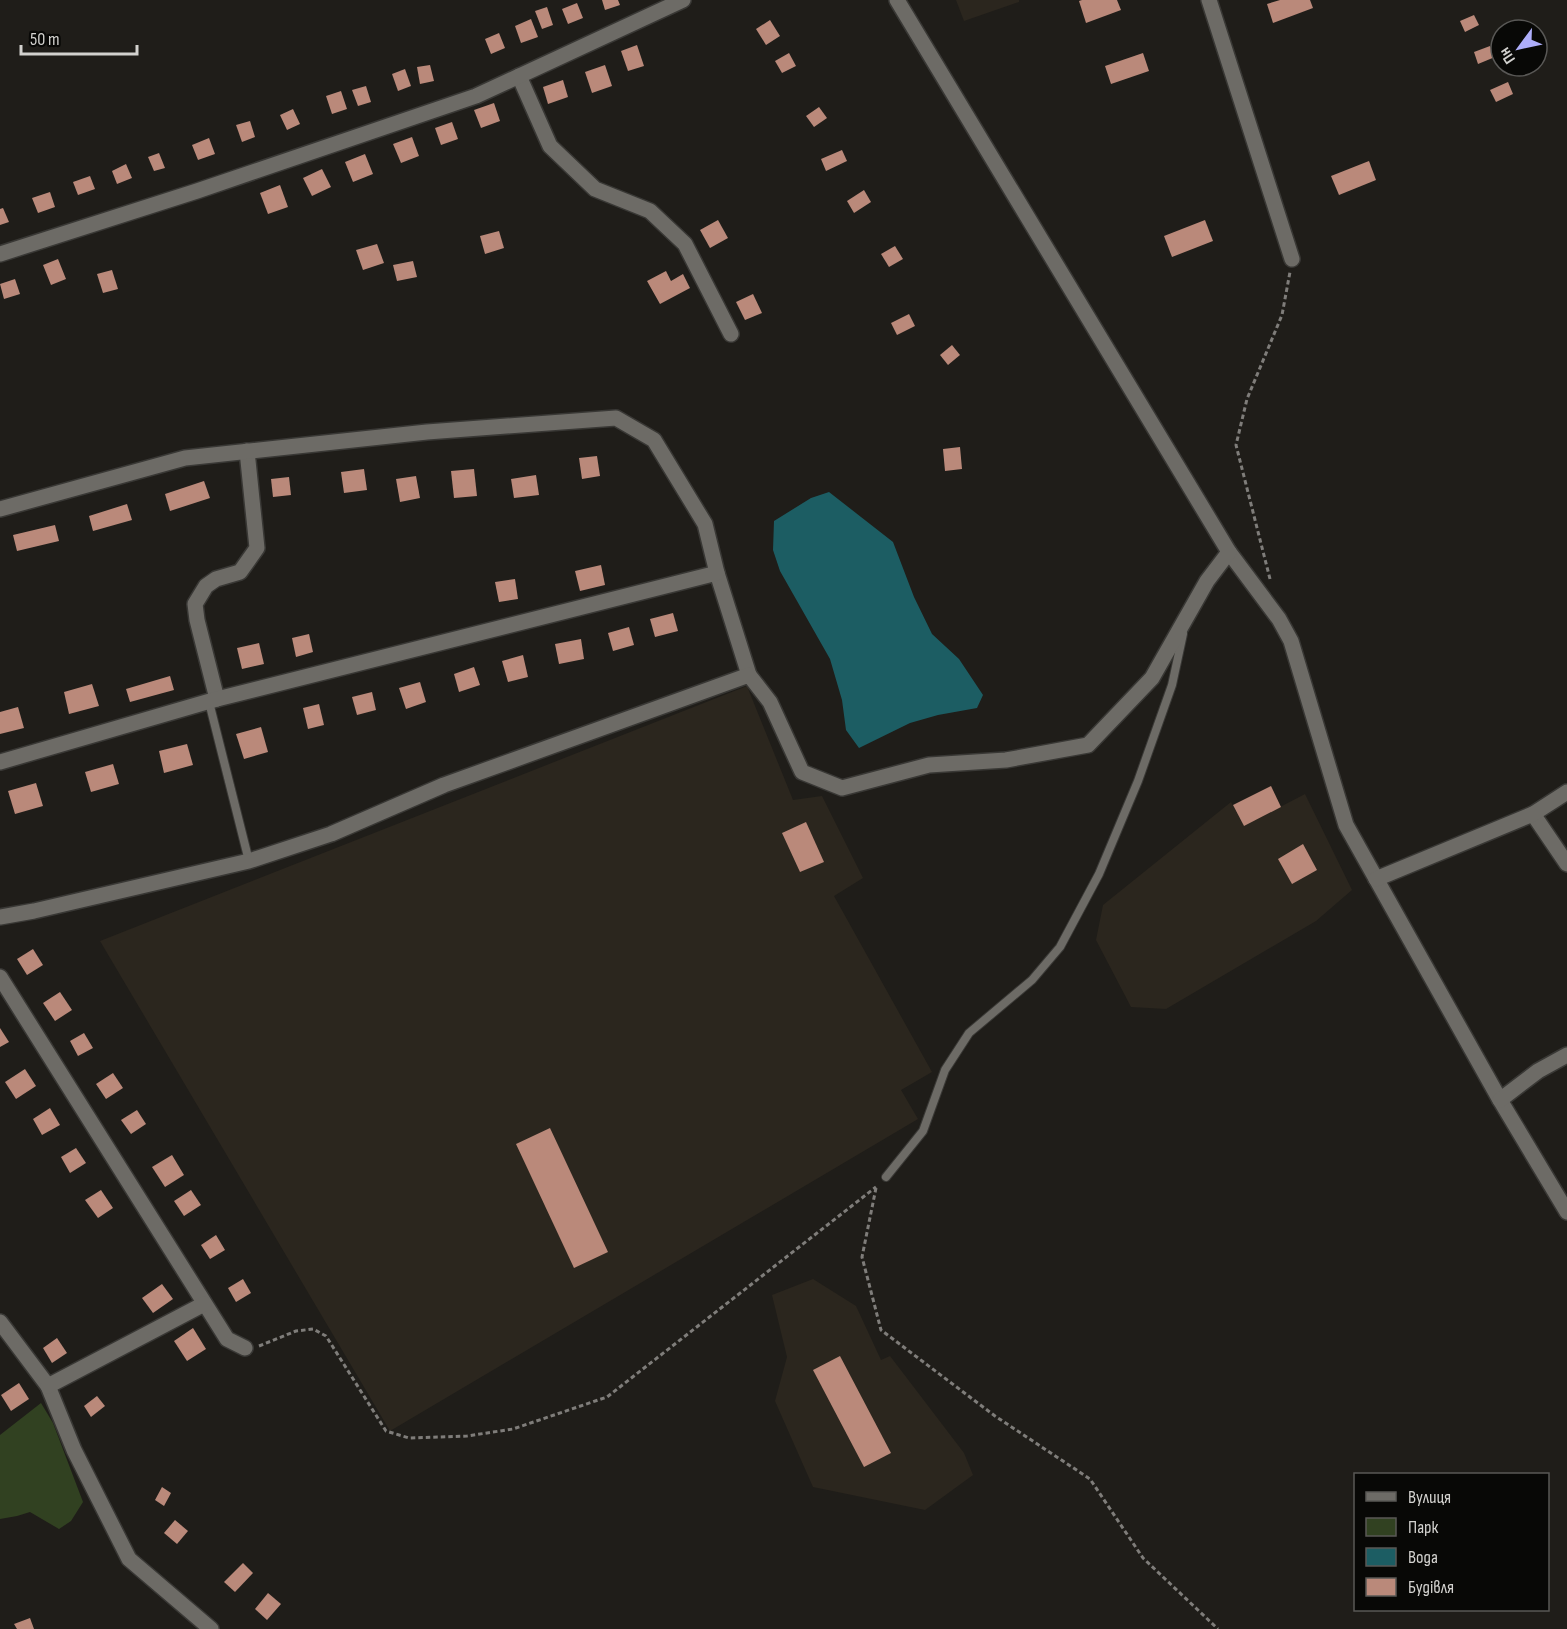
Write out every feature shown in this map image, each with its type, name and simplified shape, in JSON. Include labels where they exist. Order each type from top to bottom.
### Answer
[{"type":"street","points":[[0,254],[197,191],[476,96],[683,0]]},
{"type":"street","points":[[897,0],[1228,552],[1279,619],[1291,641],[1346,825],[1500,1100],[1567,1212]]},
{"type":"street","points":[[1209,0],[1292,259]]},
{"type":"street","points":[[519,76],[550,146],[595,189],[650,211],[686,244],[731,334]]},
{"type":"street","points":[[0,509],[185,458],[427,432],[616,418],[654,440],[705,524],[717,573],[749,675],[770,702],[802,772],[842,788],[930,765],[1006,760],[1088,745],[1152,678],[1207,581],[1228,552]]},
{"type":"street","points":[[213,700],[196,620],[195,604],[211,582],[240,572],[257,548],[247,451]]},
{"type":"street","points":[[0,762],[213,700],[717,573]]},
{"type":"street","points":[[0,917],[249,861],[331,834],[444,785],[749,675]]},
{"type":"street","points":[[1376,879],[1533,814],[1567,792]]},
{"type":"street","points":[[1533,814],[1567,864]]},
{"type":"street","points":[[0,977],[227,1339],[245,1348]]},
{"type":"street","points":[[1500,1100],[1538,1071],[1567,1055]]},
{"type":"street","points":[[48,1386],[204,1304]]},
{"type":"street","points":[[0,1322],[48,1386],[74,1450],[129,1559],[211,1629]]},
{"type":"lane","points":[[886,1177],[923,1131],[945,1070],[969,1033],[1032,980],[1060,947],[1099,874],[1138,781],[1172,685],[1187,617]]},
{"type":"lane","points":[[213,700],[249,861]]},
{"type":"path","points":[[1271,585],[1236,445],[1247,399],[1282,315],[1292,259]]},
{"type":"path","points":[[245,1348],[259,1346],[296,1331],[312,1329],[326,1336],[386,1431],[409,1438],[467,1436],[513,1429],[607,1397],[886,1177]]},
{"type":"path","points":[[876,1187],[862,1257],[881,1330],[995,1416],[1090,1479],[1143,1557],[1218,1629]]},
{"type":"shaded area","points":[[956,0],[1019,0],[1019,2],[964,21]]},
{"type":"shaded area","points":[[747,686],[793,800],[822,796],[863,878],[834,896],[932,1072],[901,1090],[918,1119],[390,1431],[100,941]]},
{"type":"shaded area","points":[[1305,794],[1352,890],[1316,921],[1166,1009],[1131,1007],[1096,940],[1103,905],[1231,802],[1244,826]]},
{"type":"shaded area","points":[[813,1279],[856,1306],[881,1360],[890,1356],[964,1453],[973,1475],[925,1510],[813,1487],[775,1401],[787,1357],[772,1295]]},
{"type":"green space","points":[[41,1403],[53,1423],[83,1502],[71,1521],[59,1529],[30,1512],[0,1519],[0,1435]]},
{"type":"water","points":[[829,492],[893,542],[914,597],[932,634],[959,659],[983,695],[977,708],[910,723],[859,748],[846,730],[842,700],[830,659],[780,571],[773,550],[774,521],[811,498]]},
{"type":"building","points":[[602,0],[618,0],[620,5],[605,10]]},
{"type":"building","points":[[1117,0],[1121,10],[1086,23],[1079,1]]},
{"type":"building","points":[[1280,0],[1310,0],[1313,8],[1273,23],[1267,4]]},
{"type":"building","points":[[577,3],[583,18],[568,24],[562,9]]},
{"type":"building","points":[[547,7],[553,25],[542,29],[535,11]]},
{"type":"building","points":[[1474,15],[1479,25],[1465,32],[1460,21]]},
{"type":"building","points":[[531,19],[538,37],[521,43],[515,26]]},
{"type":"building","points":[[770,20],[780,36],[766,45],[756,29]]},
{"type":"building","points":[[499,33],[505,48],[491,54],[485,39]]},
{"type":"building","points":[[637,45],[644,66],[628,71],[621,51]]},
{"type":"building","points":[[1489,46],[1489,59],[1478,64],[1474,52]]},
{"type":"building","points":[[789,53],[796,66],[782,73],[775,61]]},
{"type":"building","points":[[1143,53],[1149,71],[1111,84],[1105,66]]},
{"type":"building","points":[[430,65],[434,81],[420,84],[417,67]]},
{"type":"building","points":[[605,65],[612,86],[592,93],[585,72]]},
{"type":"building","points":[[405,69],[411,86],[398,91],[392,74]]},
{"type":"building","points":[[563,80],[568,97],[548,104],[543,87]]},
{"type":"building","points":[[1508,82],[1513,94],[1496,102],[1490,90]]},
{"type":"building","points":[[366,86],[371,102],[358,106],[352,90]]},
{"type":"building","points":[[341,91],[347,109],[332,114],[326,96]]},
{"type":"building","points":[[494,103],[500,121],[481,128],[474,110]]},
{"type":"building","points":[[819,107],[827,118],[814,127],[806,116]]},
{"type":"building","points":[[293,109],[300,124],[287,130],[280,115]]},
{"type":"building","points":[[250,121],[255,137],[242,142],[236,125]]},
{"type":"building","points":[[452,122],[458,139],[441,145],[435,128]]},
{"type":"building","points":[[412,137],[419,156],[401,163],[393,144]]},
{"type":"building","points":[[209,138],[215,154],[198,160],[192,145]]},
{"type":"building","points":[[842,150],[847,161],[826,171],[821,159]]},
{"type":"building","points":[[159,153],[165,168],[154,171],[148,157]]},
{"type":"building","points":[[365,154],[373,174],[353,182],[345,162]]},
{"type":"building","points":[[1369,161],[1376,180],[1339,195],[1331,176]]},
{"type":"building","points":[[126,164],[132,178],[117,184],[112,171]]},
{"type":"building","points":[[322,169],[331,187],[312,196],[303,178]]},
{"type":"building","points":[[90,176],[95,189],[78,195],[73,182]]},
{"type":"building","points":[[280,185],[288,207],[268,214],[260,193]]},
{"type":"building","points":[[864,190],[871,202],[854,213],[847,201]]},
{"type":"building","points":[[50,192],[55,207],[38,213],[32,198]]},
{"type":"building","points":[[3,208],[9,222],[0,225],[0,209]]},
{"type":"building","points":[[718,220],[728,238],[710,248],[700,230]]},
{"type":"building","points":[[1205,220],[1213,241],[1172,257],[1164,236]]},
{"type":"building","points":[[499,231],[504,248],[485,254],[480,236]]},
{"type":"building","points":[[377,244],[384,263],[363,270],[356,250]]},
{"type":"building","points":[[895,246],[903,259],[889,267],[881,254]]},
{"type":"building","points":[[58,259],[66,279],[51,285],[43,265]]},
{"type":"building","points":[[413,261],[417,277],[397,281],[393,265]]},
{"type":"building","points":[[112,270],[118,289],[103,293],[97,274]]},
{"type":"building","points":[[666,271],[671,281],[683,274],[690,288],[660,304],[647,281]]},
{"type":"building","points":[[15,279],[20,294],[4,299],[0,284]]},
{"type":"building","points":[[753,294],[762,313],[745,320],[736,302]]},
{"type":"building","points":[[909,314],[915,326],[897,335],[891,323]]},
{"type":"building","points":[[952,345],[960,355],[948,365],[940,355]]},
{"type":"building","points":[[960,447],[962,469],[945,471],[943,449]]},
{"type":"building","points":[[597,456],[600,476],[582,479],[579,458]]},
{"type":"building","points":[[364,469],[367,490],[344,493],[341,472]]},
{"type":"building","points":[[474,469],[477,496],[454,498],[451,471]]},
{"type":"building","points":[[536,475],[539,495],[514,498],[511,479]]},
{"type":"building","points":[[416,476],[420,498],[400,502],[396,479]]},
{"type":"building","points":[[289,477],[291,495],[273,497],[271,479]]},
{"type":"building","points":[[204,481],[210,498],[170,511],[165,494]]},
{"type":"building","points":[[127,504],[132,520],[93,531],[89,516]]},
{"type":"building","points":[[55,525],[59,541],[17,551],[13,535]]},
{"type":"building","points":[[601,565],[605,585],[580,591],[575,571]]},
{"type":"building","points":[[515,579],[518,599],[499,602],[495,582]]},
{"type":"building","points":[[673,613],[678,631],[655,637],[650,619]]},
{"type":"building","points":[[629,627],[634,645],[613,651],[608,633]]},
{"type":"building","points":[[309,634],[313,652],[296,657],[292,638]]},
{"type":"building","points":[[581,639],[584,659],[559,664],[555,644]]},
{"type":"building","points":[[259,643],[264,664],[242,669],[237,648]]},
{"type":"building","points":[[523,655],[528,677],[508,682],[502,661]]},
{"type":"building","points":[[474,667],[480,685],[459,692],[454,674]]},
{"type":"building","points":[[170,676],[174,690],[130,702],[126,689]]},
{"type":"building","points":[[420,682],[426,702],[406,709],[399,688]]},
{"type":"building","points":[[92,684],[99,706],[69,714],[64,692]]},
{"type":"building","points":[[372,692],[376,710],[357,715],[352,697]]},
{"type":"building","points":[[319,704],[324,725],[308,729],[303,708]]},
{"type":"building","points":[[18,707],[24,728],[0,734],[0,712]]},
{"type":"building","points":[[261,727],[268,752],[244,759],[236,734]]},
{"type":"building","points":[[187,744],[193,765],[164,773],[159,751]]},
{"type":"building","points":[[113,764],[119,784],[91,792],[85,772]]},
{"type":"building","points":[[36,783],[43,806],[15,814],[8,791]]},
{"type":"building","points":[[1271,786],[1281,807],[1244,826],[1233,805]]},
{"type":"building","points":[[806,822],[824,862],[800,872],[782,833]]},
{"type":"building","points":[[1303,844],[1317,870],[1292,884],[1278,859]]},
{"type":"building","points":[[33,949],[43,965],[27,975],[17,959]]},
{"type":"building","points":[[60,992],[72,1010],[55,1021],[43,1003]]},
{"type":"building","points":[[0,1028],[9,1042],[0,1047]]},
{"type":"building","points":[[84,1033],[93,1048],[78,1056],[70,1041]]},
{"type":"building","points":[[25,1069],[36,1086],[16,1099],[5,1082]]},
{"type":"building","points":[[113,1073],[123,1088],[106,1099],[96,1084]]},
{"type":"building","points":[[50,1108],[60,1125],[42,1135],[33,1119]]},
{"type":"building","points":[[137,1110],[146,1124],[131,1134],[121,1120]]},
{"type":"building","points":[[550,1128],[608,1252],[574,1268],[516,1144]]},
{"type":"building","points":[[76,1148],[86,1163],[70,1173],[61,1157]]},
{"type":"building","points":[[172,1155],[184,1175],[165,1187],[152,1167]]},
{"type":"building","points":[[101,1190],[113,1208],[98,1218],[85,1200]]},
{"type":"building","points":[[191,1190],[201,1205],[184,1216],[174,1201]]},
{"type":"building","points":[[216,1235],[225,1250],[210,1259],[201,1245]]},
{"type":"building","points":[[243,1279],[251,1293],[236,1302],[228,1288]]},
{"type":"building","points":[[162,1284],[173,1299],[153,1313],[142,1298]]},
{"type":"building","points":[[193,1328],[206,1349],[187,1361],[174,1341]]},
{"type":"building","points":[[57,1338],[67,1353],[52,1363],[43,1348]]},
{"type":"building","points":[[840,1356],[891,1453],[864,1467],[813,1370]]},
{"type":"building","points":[[19,1383],[29,1399],[11,1411],[1,1395]]},
{"type":"building","points":[[97,1396],[105,1406],[91,1417],[84,1406]]},
{"type":"building","points":[[162,1487],[171,1493],[164,1506],[155,1500]]},
{"type":"building","points":[[175,1520],[188,1531],[177,1544],[164,1533]]},
{"type":"building","points":[[243,1563],[253,1573],[235,1592],[224,1582]]},
{"type":"building","points":[[268,1593],[281,1604],[267,1620],[255,1609]]},
{"type":"building","points":[[30,1618],[34,1629],[17,1629],[14,1624]]}]
